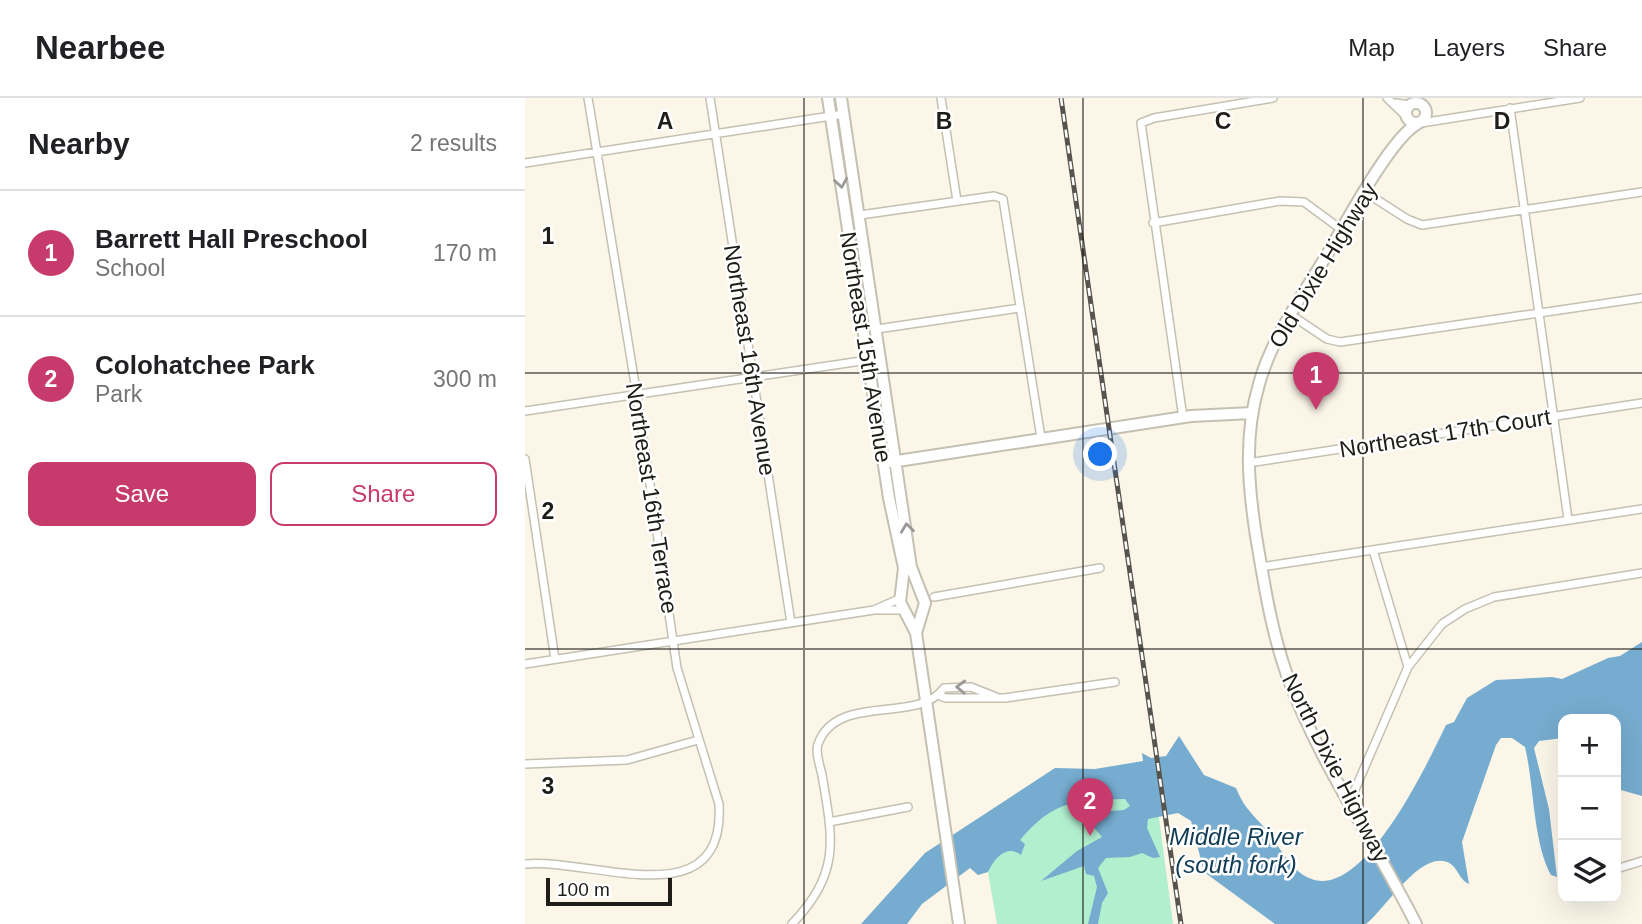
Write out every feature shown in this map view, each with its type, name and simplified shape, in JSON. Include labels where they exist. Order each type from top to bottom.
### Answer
[{"type":"street","name":"Northeast 16th Terrace","points":[[525,864],[557,864],[639,876],[669,874],[691,869],[706,858],[718,840],[719,804],[677,668],[637,396],[588,98]]},
{"type":"street","name":"Northeast 16th Avenue","points":[[709,98],[791,623]]},
{"type":"street","name":"Northeast 15th Avenue","points":[[828,98],[884,464],[904,568],[902,596]]},
{"type":"street","name":"Northeast 15th Avenue","points":[[841,98],[911,567],[926,595]]},
{"type":"street","points":[[941,98],[957,201]]},
{"type":"street","points":[[1182,418],[1141,123],[1154,118],[1273,98]]},
{"type":"street","points":[[1387,98],[1394,103],[1443,118],[1580,98]]},
{"type":"street","points":[[1394,103],[1418,111]]},
{"type":"street","points":[[1510,108],[1568,519]]},
{"type":"street","name":"Old Dixie Highway","points":[[1261,567],[1248,463],[1252,413],[1272,349],[1365,192],[1418,111]]},
{"type":"street","points":[[525,163],[844,114]]},
{"type":"street","points":[[1365,192],[1407,219],[1422,225],[1642,192]]},
{"type":"street","points":[[860,215],[994,196],[1003,198],[1041,438]]},
{"type":"street","points":[[1153,223],[1280,201],[1304,202],[1342,230]]},
{"type":"street","points":[[1291,315],[1327,339],[1340,342],[1642,298]]},
{"type":"street","points":[[877,329],[1020,308]]},
{"type":"street","points":[[525,411],[868,359]]},
{"type":"street","name":"Northeast 17th Court","points":[[1248,463],[1642,403]]},
{"type":"street","points":[[884,464],[1182,418],[1227,412],[1252,413]]},
{"type":"street","points":[[525,459],[555,659]]},
{"type":"street","points":[[1261,567],[1642,509]]},
{"type":"street","points":[[1373,551],[1408,667]]},
{"type":"street","name":"North Dixie Highway","points":[[1261,567],[1274,632],[1287,676],[1304,715],[1416,924]]},
{"type":"street","points":[[874,610],[909,590],[926,595],[1100,568]]},
{"type":"street","points":[[1350,801],[1408,667],[1442,624],[1465,609],[1494,597],[1642,573]]},
{"type":"street","points":[[916,633],[926,595]]},
{"type":"street","points":[[902,596],[904,611],[916,633],[959,924]]},
{"type":"street","points":[[525,664],[874,610],[904,611],[913,615],[923,610]]},
{"type":"street","points":[[792,924],[807,908],[829,864],[832,844],[817,746],[830,724],[859,713],[926,700],[938,695],[944,688],[957,686],[971,687],[996,697],[1115,682]]},
{"type":"street","points":[[525,764],[627,761],[698,740]]},
{"type":"street","points":[[829,822],[908,807]]},
{"type":"street","points":[[1621,867],[1642,861]]},
{"type":"green space","points":[[1130,790],[1158,810],[1173,924],[997,924],[988,872],[993,861],[1044,810],[1076,791]]},
{"type":"water","name":"Middle River (south fork)","points":[[1642,642],[1642,796],[1621,790],[1621,714],[1558,714],[1558,739],[1539,741],[1534,748],[1549,809],[1557,877],[1551,875],[1541,847],[1525,747],[1512,738],[1501,738],[1496,745],[1462,842],[1469,884],[1462,879],[1454,866],[1447,862],[1437,861],[1425,865],[1403,884],[1366,924],[1275,924],[1204,872],[1191,821],[1178,813],[1148,819],[1147,828],[1160,857],[1153,858],[1142,853],[1130,857],[1106,858],[1098,868],[1108,893],[1102,903],[1098,924],[1088,924],[1097,887],[1094,876],[1086,874],[1084,866],[1041,881],[1077,851],[1102,837],[1091,824],[1110,811],[1124,810],[1130,806],[1125,799],[1079,802],[1055,810],[1020,840],[1025,844],[1021,855],[1006,852],[994,861],[988,872],[978,875],[970,868],[922,904],[907,924],[861,924],[925,853],[1055,768],[1095,769],[1143,761],[1142,753],[1151,758],[1166,756],[1179,736],[1204,775],[1236,788],[1248,809],[1298,871],[1309,878],[1330,880],[1351,870],[1391,825],[1425,768],[1446,725],[1454,722],[1467,698],[1496,680],[1552,677],[1562,679],[1608,658],[1620,656]]},
{"type":"railway","points":[[1061,98],[1181,924]]},
{"type":"place","name":"Barrett Hall Preschool","points":[[1316,410]]},
{"type":"place","name":"Colohatchee Park","points":[[1090,836]]}]
